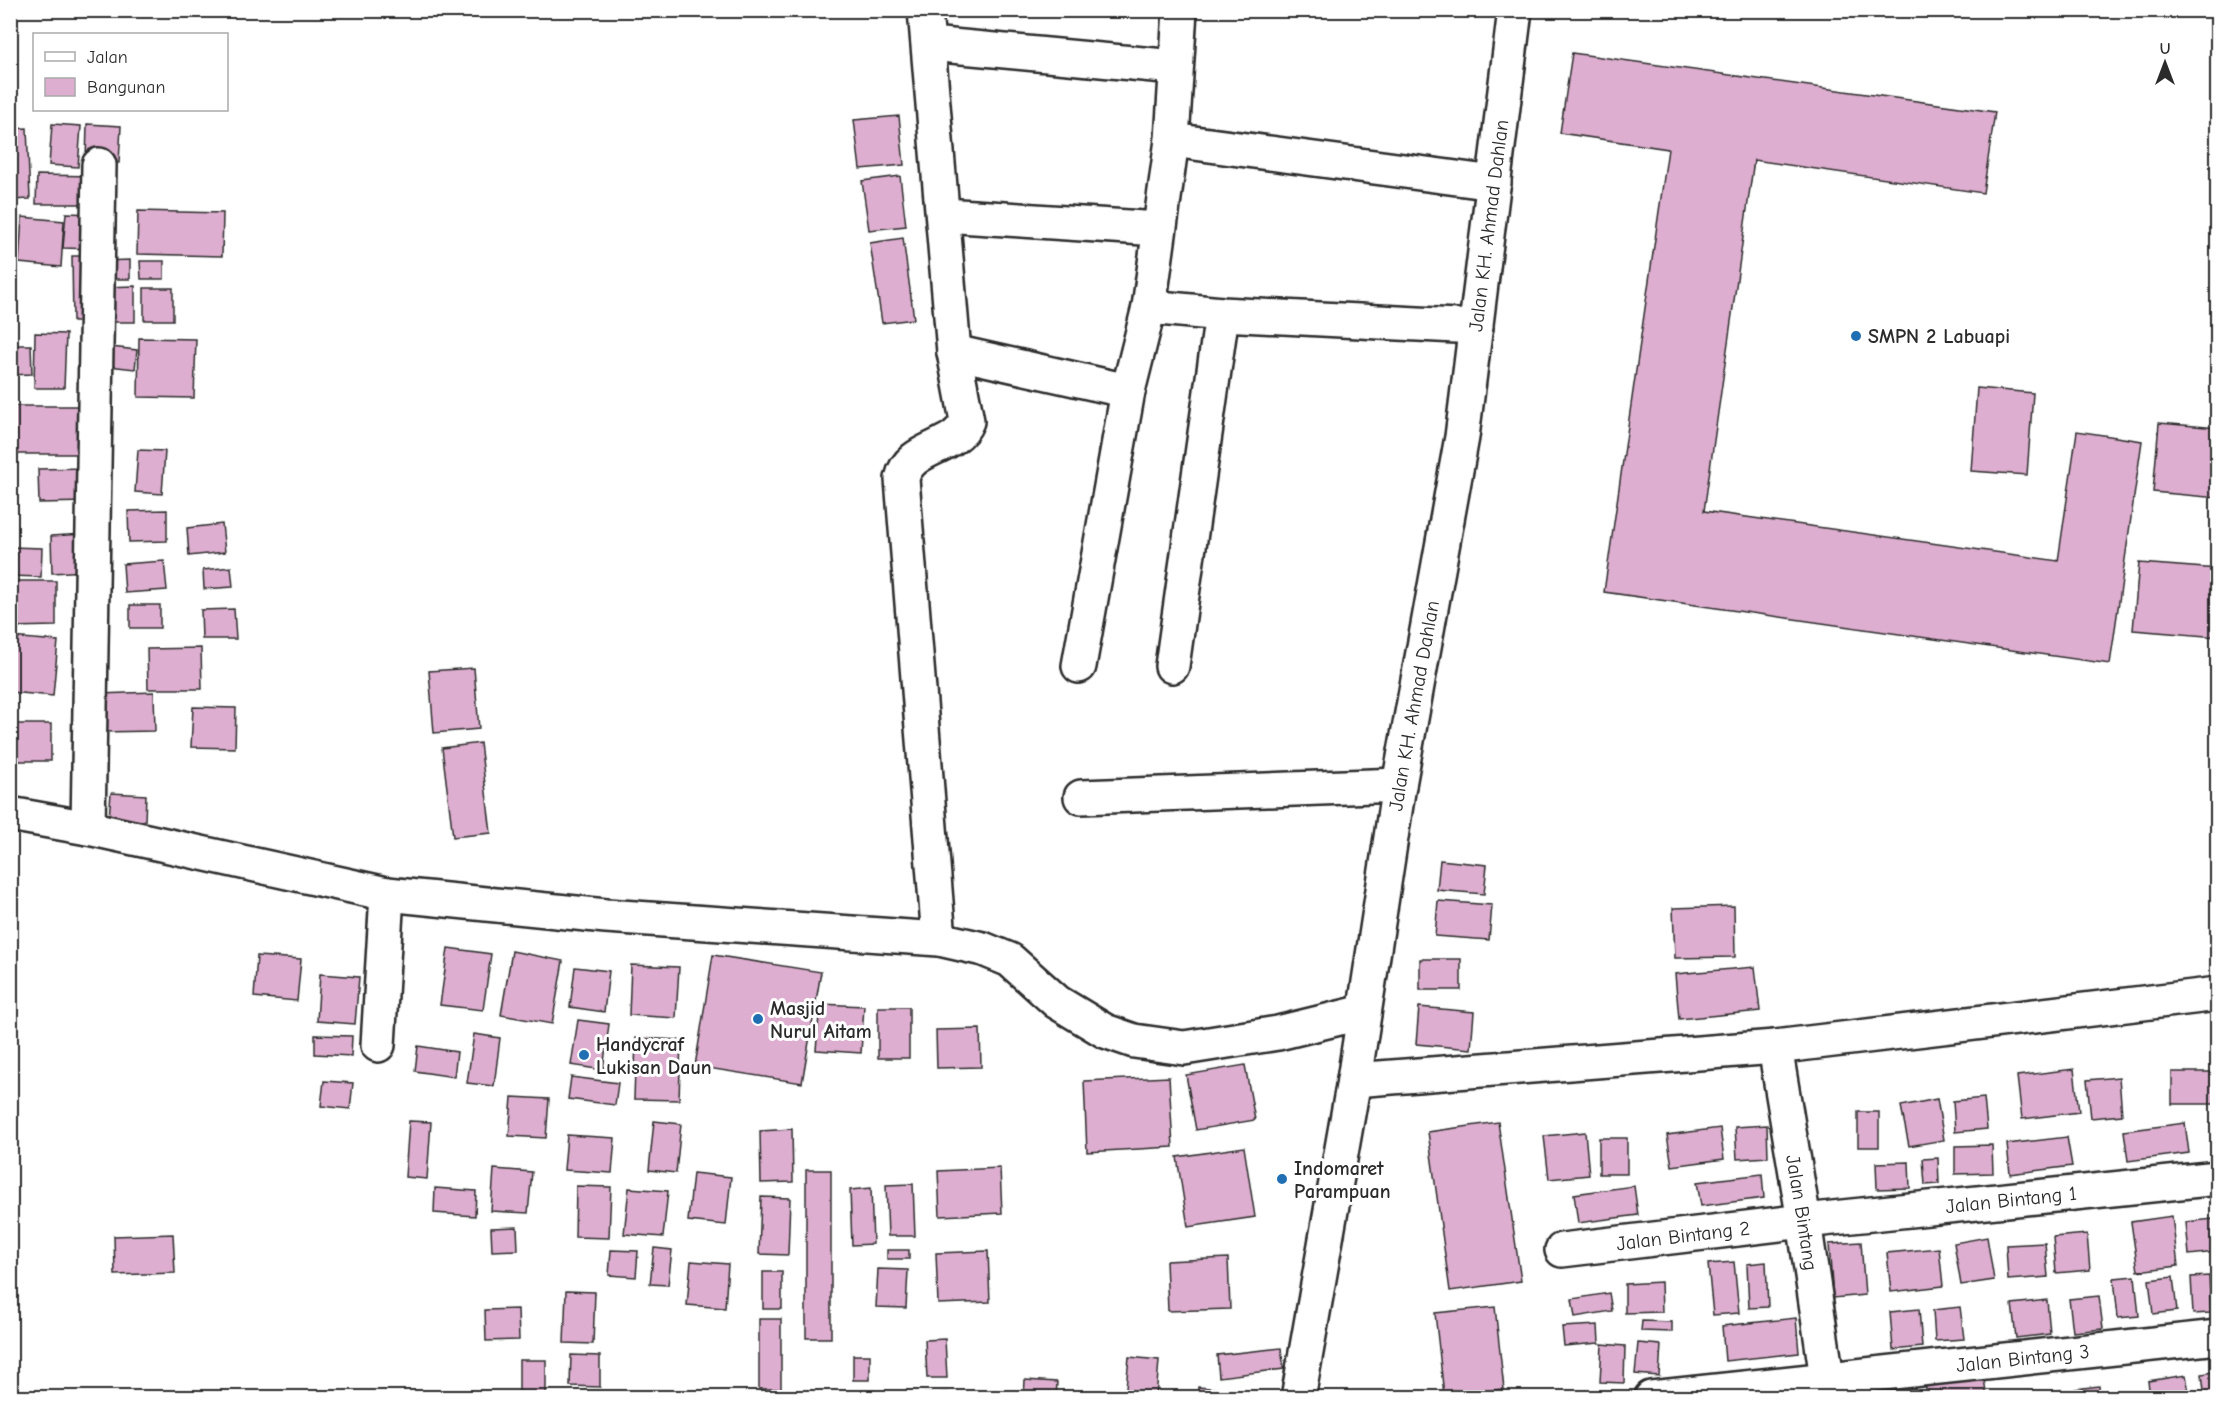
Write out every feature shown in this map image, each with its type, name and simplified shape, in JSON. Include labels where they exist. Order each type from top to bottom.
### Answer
[{"type":"street","points":[[925,10],[930,44],[954,352],[967,421],[958,434],[912,460],[904,469],[902,480],[939,939]]},
{"type":"street","points":[[1079,666],[1128,391],[1149,307],[1172,140],[1180,10]]},
{"type":"street","name":"Jalan KH. Ahmad Dahlan","points":[[1298,1398],[1354,1080],[1398,785],[1462,437],[1515,10]]},
{"type":"street","points":[[930,44],[1175,67]]},
{"type":"street","points":[[1172,140],[1494,183]]},
{"type":"street","points":[[88,828],[99,165]]},
{"type":"street","points":[[943,215],[1159,229]]},
{"type":"street","points":[[1149,307],[1222,314],[1476,327]]},
{"type":"street","points":[[1172,666],[1222,314]]},
{"type":"street","points":[[954,352],[1128,391]]},
{"type":"street","points":[[1081,797],[1398,785]]},
{"type":"street","points":[[10,814],[88,828],[387,894],[606,916],[939,939],[983,949],[1010,960],[1058,1002],[1105,1031],[1134,1041],[1184,1048],[1278,1033],[1364,1012]]},
{"type":"street","points":[[378,1045],[387,894]]},
{"type":"street","points":[[1354,1080],[1775,1047],[2217,994]]},
{"type":"street","name":"Jalan Bintang","points":[[1775,1047],[1827,1377]]},
{"type":"street","name":"Jalan Bintang 1","points":[[1804,1221],[2217,1178]]},
{"type":"street","name":"Jalan Bintang 2","points":[[1562,1250],[1804,1221]]},
{"type":"street","name":"Jalan Bintang 3","points":[[1651,1398],[1827,1377],[2217,1337]]},
{"type":"building","points":[[1572,53],[1995,112],[1983,193],[1754,160],[1704,511],[2058,561],[2077,431],[2142,441],[2110,664],[1604,592],[1668,149],[1560,133]]},
{"type":"building","points":[[899,116],[904,165],[860,169],[854,120]]},
{"type":"building","points":[[52,124],[81,126],[78,167],[49,165]]},
{"type":"building","points":[[87,124],[121,126],[119,163],[86,161]]},
{"type":"building","points":[[27,128],[30,199],[10,200],[10,129]]},
{"type":"building","points":[[37,175],[96,176],[95,204],[36,204]]},
{"type":"building","points":[[900,176],[906,226],[869,230],[862,181]]},
{"type":"building","points":[[138,211],[223,213],[222,256],[137,254]]},
{"type":"building","points":[[66,213],[97,214],[95,249],[63,248]]},
{"type":"building","points":[[22,217],[64,221],[61,267],[19,263]]},
{"type":"building","points":[[10,223],[14,223],[16,263],[10,263]]},
{"type":"building","points":[[903,238],[914,319],[882,323],[870,243]]},
{"type":"building","points":[[72,256],[93,256],[95,322],[73,322]]},
{"type":"building","points":[[130,260],[130,279],[102,279],[101,261]]},
{"type":"building","points":[[140,261],[164,261],[164,279],[141,279]]},
{"type":"building","points":[[135,286],[135,322],[103,322],[102,287]]},
{"type":"building","points":[[144,288],[173,288],[173,320],[144,320]]},
{"type":"building","points":[[35,333],[66,334],[64,388],[34,388]]},
{"type":"building","points":[[139,338],[196,339],[194,398],[138,397]]},
{"type":"building","points":[[10,345],[31,345],[32,374],[10,375]]},
{"type":"building","points":[[102,346],[137,350],[135,369],[100,365]]},
{"type":"building","points":[[1977,388],[2033,393],[2027,475],[1971,471]]},
{"type":"building","points":[[10,406],[90,406],[90,454],[10,454]]},
{"type":"building","points":[[2159,423],[2218,428],[2218,498],[2153,492]]},
{"type":"building","points":[[138,450],[165,451],[162,494],[135,492]]},
{"type":"building","points":[[86,468],[86,502],[39,503],[38,469]]},
{"type":"building","points":[[167,510],[167,541],[129,542],[128,511]]},
{"type":"building","points":[[222,524],[225,552],[189,556],[187,528]]},
{"type":"building","points":[[84,534],[86,571],[52,573],[51,536]]},
{"type":"building","points":[[10,547],[42,548],[41,577],[10,576]]},
{"type":"building","points":[[164,561],[167,590],[125,593],[123,564]]},
{"type":"building","points":[[2139,563],[2218,569],[2218,637],[2133,630]]},
{"type":"building","points":[[231,567],[233,587],[204,589],[203,570]]},
{"type":"building","points":[[10,581],[56,581],[56,626],[10,627]]},
{"type":"building","points":[[130,605],[160,605],[160,628],[130,628]]},
{"type":"building","points":[[234,609],[236,639],[202,639],[201,610]]},
{"type":"building","points":[[10,637],[58,641],[53,696],[10,692]]},
{"type":"building","points":[[201,648],[202,689],[148,689],[147,649]]},
{"type":"building","points":[[474,668],[479,729],[434,733],[429,671]]},
{"type":"building","points":[[154,692],[155,731],[101,732],[99,694]]},
{"type":"building","points":[[193,707],[236,708],[235,748],[191,747]]},
{"type":"building","points":[[10,724],[51,724],[51,761],[10,761]]},
{"type":"building","points":[[480,743],[491,833],[453,837],[442,748]]},
{"type":"building","points":[[111,793],[146,795],[145,821],[109,819]]},
{"type":"building","points":[[1440,860],[1487,865],[1484,894],[1437,890]]},
{"type":"building","points":[[1438,901],[1492,905],[1489,940],[1435,936]]},
{"type":"building","points":[[1734,906],[1735,957],[1675,958],[1673,908]]},
{"type":"building","points":[[448,948],[491,954],[483,1010],[440,1005]]},
{"type":"building","points":[[512,951],[563,961],[552,1024],[501,1015]]},
{"type":"building","name":"Masjid Nurul Aitam","points":[[713,955],[821,972],[802,1083],[695,1066]]},
{"type":"building","points":[[257,956],[301,959],[297,1001],[254,997]]},
{"type":"building","points":[[1420,959],[1461,959],[1461,990],[1420,990]]},
{"type":"building","points":[[631,965],[679,967],[676,1018],[629,1015]]},
{"type":"building","points":[[575,967],[609,971],[604,1012],[570,1007]]},
{"type":"building","points":[[1755,967],[1760,1011],[1679,1019],[1675,974]]},
{"type":"building","points":[[320,974],[359,977],[355,1024],[317,1021]]},
{"type":"building","points":[[820,1004],[864,1006],[861,1053],[816,1050]]},
{"type":"building","points":[[878,1007],[909,1007],[909,1058],[878,1058]]},
{"type":"building","points":[[1419,1007],[1474,1012],[1471,1049],[1416,1044]]},
{"type":"building","points":[[578,1020],[609,1024],[603,1070],[571,1065]]},
{"type":"building","points":[[980,1029],[981,1067],[937,1068],[936,1030]]},
{"type":"building","points":[[474,1034],[500,1038],[494,1086],[467,1083]]},
{"type":"building","points":[[315,1035],[352,1036],[351,1056],[315,1054]]},
{"type":"building","points":[[636,1038],[681,1040],[679,1100],[634,1099]]},
{"type":"building","points":[[418,1046],[457,1052],[454,1077],[415,1071]]},
{"type":"building","points":[[1245,1065],[1255,1120],[1196,1130],[1186,1075]]},
{"type":"building","points":[[2074,1069],[2079,1112],[2022,1119],[2017,1076]]},
{"type":"building","points":[[2172,1072],[2218,1072],[2218,1104],[2172,1104]]},
{"type":"building","points":[[571,1077],[618,1083],[615,1105],[568,1099]]},
{"type":"building","points":[[1169,1077],[1173,1147],[1087,1152],[1084,1081]]},
{"type":"building","points":[[2119,1077],[2122,1115],[2091,1118],[2087,1080]]},
{"type":"building","points":[[324,1081],[353,1083],[350,1109],[321,1106]]},
{"type":"building","points":[[512,1097],[549,1099],[546,1138],[509,1136]]},
{"type":"building","points":[[1984,1098],[1987,1129],[1955,1132],[1953,1101]]},
{"type":"building","points":[[1937,1099],[1944,1140],[1909,1146],[1901,1106]]},
{"type":"building","points":[[1858,1112],[1879,1112],[1879,1147],[1858,1147]]},
{"type":"building","points":[[409,1121],[431,1122],[427,1179],[405,1177]]},
{"type":"building","points":[[654,1121],[681,1124],[676,1173],[649,1170]]},
{"type":"building","points":[[1498,1122],[1521,1281],[1450,1291],[1428,1132]]},
{"type":"building","points":[[2185,1123],[2189,1153],[2128,1161],[2124,1131]]},
{"type":"building","points":[[1767,1125],[1768,1157],[1737,1159],[1735,1127]]},
{"type":"building","points":[[1720,1128],[1724,1159],[1672,1166],[1667,1135]]},
{"type":"building","points":[[792,1129],[793,1182],[761,1183],[760,1131]]},
{"type":"building","points":[[1585,1132],[1589,1175],[1549,1179],[1544,1136]]},
{"type":"building","points":[[567,1135],[615,1138],[612,1173],[564,1170]]},
{"type":"building","points":[[2067,1137],[2072,1166],[2010,1174],[2007,1144]]},
{"type":"building","points":[[1599,1138],[1627,1138],[1627,1174],[1599,1174]]},
{"type":"building","points":[[1992,1145],[1993,1173],[1955,1174],[1955,1146]]},
{"type":"building","points":[[1244,1147],[1255,1217],[1188,1227],[1177,1157]]},
{"type":"building","points":[[1938,1158],[1939,1184],[1925,1185],[1923,1159]]},
{"type":"building","points":[[1909,1162],[1910,1188],[1877,1189],[1876,1163]]},
{"type":"building","points":[[1000,1168],[1002,1213],[940,1216],[938,1171]]},
{"type":"building","points":[[494,1169],[532,1172],[528,1213],[491,1211]]},
{"type":"building","points":[[806,1170],[831,1170],[831,1338],[806,1338]]},
{"type":"building","points":[[693,1173],[731,1177],[726,1225],[688,1221]]},
{"type":"building","points":[[1762,1174],[1764,1198],[1701,1206],[1697,1182]]},
{"type":"building","points":[[913,1184],[915,1236],[888,1236],[886,1185]]},
{"type":"building","points":[[576,1186],[611,1187],[609,1238],[575,1237]]},
{"type":"building","points":[[1634,1186],[1638,1215],[1578,1223],[1574,1194]]},
{"type":"building","points":[[435,1188],[476,1191],[475,1216],[434,1213]]},
{"type":"building","points":[[629,1188],[668,1191],[663,1237],[624,1234]]},
{"type":"building","points":[[871,1188],[873,1244],[852,1245],[850,1190]]},
{"type":"building","points":[[761,1197],[790,1198],[788,1255],[759,1254]]},
{"type":"building","points":[[2172,1216],[2178,1266],[2138,1271],[2131,1222]]},
{"type":"building","points":[[2213,1219],[2216,1252],[2189,1255],[2186,1222]]},
{"type":"building","points":[[517,1227],[518,1250],[492,1251],[491,1228]]},
{"type":"building","points":[[173,1234],[175,1273],[115,1275],[114,1236]]},
{"type":"building","points":[[2087,1234],[2090,1270],[2056,1273],[2053,1237]]},
{"type":"building","points":[[1987,1237],[1994,1280],[1961,1285],[1954,1243]]},
{"type":"building","points":[[1861,1242],[1865,1295],[1833,1298],[1829,1244]]},
{"type":"building","points":[[2045,1243],[2048,1277],[2008,1280],[2006,1245]]},
{"type":"building","points":[[654,1248],[672,1250],[668,1285],[650,1284]]},
{"type":"building","points":[[1939,1248],[1943,1286],[1891,1292],[1887,1253]]},
{"type":"building","points":[[611,1250],[638,1251],[636,1277],[609,1275]]},
{"type":"building","points":[[887,1250],[909,1250],[909,1259],[887,1259]]},
{"type":"building","points":[[988,1251],[990,1302],[938,1304],[936,1253]]},
{"type":"building","points":[[1228,1258],[1230,1309],[1168,1311],[1166,1261]]},
{"type":"building","points":[[691,1261],[728,1264],[725,1308],[687,1305]]},
{"type":"building","points":[[1734,1262],[1739,1313],[1713,1315],[1708,1264]]},
{"type":"building","points":[[1766,1262],[1768,1307],[1749,1308],[1747,1264]]},
{"type":"building","points":[[878,1269],[908,1270],[906,1308],[876,1307]]},
{"type":"building","points":[[763,1272],[782,1272],[782,1309],[763,1309]]},
{"type":"building","points":[[2135,1276],[2139,1316],[2118,1318],[2114,1278]]},
{"type":"building","points":[[2209,1276],[2211,1313],[2193,1314],[2191,1277]]},
{"type":"building","points":[[2173,1277],[2177,1311],[2153,1314],[2149,1280]]},
{"type":"building","points":[[1661,1282],[1662,1312],[1625,1313],[1625,1284]]},
{"type":"building","points":[[566,1291],[595,1292],[593,1344],[564,1343]]},
{"type":"building","points":[[1609,1293],[1612,1311],[1575,1317],[1572,1299]]},
{"type":"building","points":[[2099,1296],[2103,1329],[2073,1332],[2069,1299]]},
{"type":"building","points":[[2047,1300],[2050,1334],[2016,1338],[2012,1304]]},
{"type":"building","points":[[1495,1307],[1504,1389],[1444,1395],[1435,1313]]},
{"type":"building","points":[[1960,1307],[1964,1339],[1935,1341],[1933,1310]]},
{"type":"building","points":[[518,1309],[519,1340],[486,1341],[485,1310]]},
{"type":"building","points":[[1919,1309],[1922,1347],[1893,1350],[1890,1312]]},
{"type":"building","points":[[1796,1318],[1799,1353],[1725,1361],[1722,1326]]},
{"type":"building","points":[[759,1319],[781,1319],[781,1389],[759,1389]]},
{"type":"building","points":[[1642,1321],[1672,1322],[1672,1332],[1641,1331]]},
{"type":"building","points":[[1598,1325],[1599,1343],[1564,1346],[1562,1327]]},
{"type":"building","points":[[945,1339],[947,1378],[927,1378],[925,1340]]},
{"type":"building","points":[[1638,1343],[1661,1345],[1659,1376],[1635,1374]]},
{"type":"building","points":[[1602,1344],[1625,1346],[1624,1383],[1600,1382]]},
{"type":"building","points":[[1281,1348],[1284,1369],[1219,1377],[1217,1355]]},
{"type":"building","points":[[571,1355],[600,1356],[600,1387],[570,1386]]},
{"type":"building","points":[[853,1355],[870,1355],[870,1380],[853,1380]]},
{"type":"building","points":[[1129,1357],[1159,1360],[1156,1398],[1125,1398]]},
{"type":"building","points":[[519,1360],[546,1360],[546,1396],[519,1396]]},
{"type":"building","points":[[2218,1371],[2218,1398],[2205,1398],[2202,1374]]},
{"type":"building","points":[[1983,1372],[1987,1398],[1927,1398],[1925,1380]]},
{"type":"building","points":[[2186,1375],[2190,1398],[2150,1398],[2148,1381]]},
{"type":"building","points":[[1025,1380],[1057,1382],[1056,1398],[1024,1398]]},
{"type":"building","points":[[1914,1380],[1916,1398],[1888,1398],[1886,1384]]},
{"type":"building","points":[[2099,1386],[2100,1398],[2076,1398],[2075,1389]]},
{"type":"building","points":[[1198,1387],[1242,1391],[1242,1398],[1197,1398]]},
{"type":"building","points":[[2063,1390],[2064,1398],[2032,1398],[2031,1394]]},
{"type":"building","points":[[948,1393],[948,1398],[916,1398],[916,1395]]},
{"type":"building","points":[[985,1395],[1013,1395],[1013,1398],[985,1398]]},
{"type":"place","name":"SMPN 2 Labuapi","points":[[1856,336]]},
{"type":"place","name":"Masjid Nurul Aitam","points":[[758,1019]]},
{"type":"place","name":"Handycraf Lukisan Daun","points":[[584,1055]]},
{"type":"place","name":"Indomaret Parampuan","points":[[1282,1179]]}]
